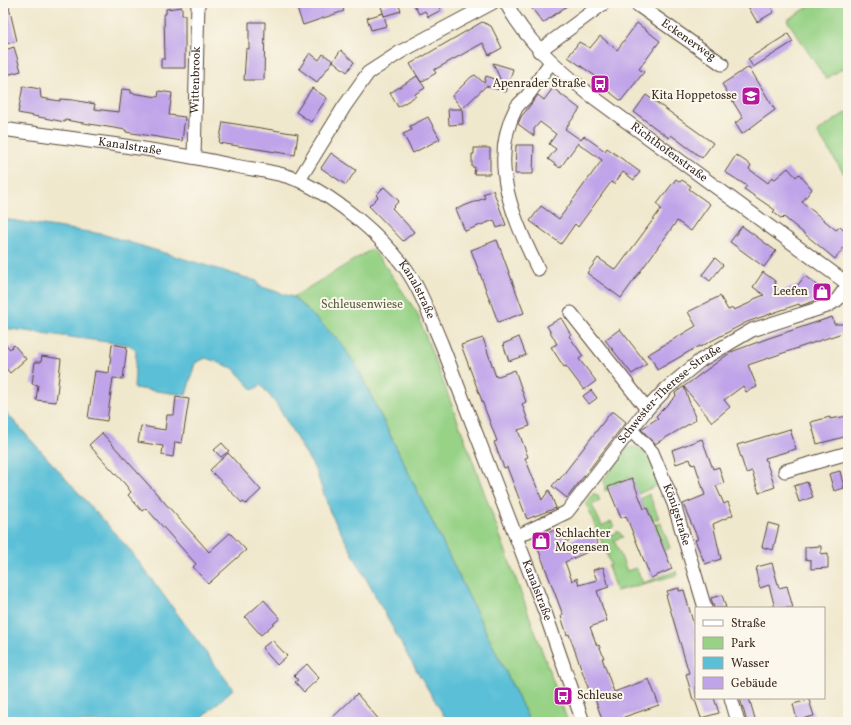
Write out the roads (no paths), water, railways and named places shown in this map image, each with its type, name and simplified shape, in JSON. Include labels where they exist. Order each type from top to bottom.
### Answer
[{"type":"street","name":"Wittenbrook","points":[[194,157],[198,3]]},
{"type":"street","points":[[299,180],[344,107],[368,73],[409,47],[492,3]]},
{"type":"street","name":"Richthofenstraße","points":[[506,3],[523,31],[539,51],[589,94],[848,285]]},
{"type":"street","points":[[539,51],[576,22],[604,3]]},
{"type":"street","name":"Eckenerweg","points":[[635,3],[722,64]]},
{"type":"street","points":[[538,269],[529,250],[508,194],[504,178],[503,156],[508,129],[516,107],[528,95],[551,62]]},
{"type":"street","name":"Kanalstraße","points":[[3,129],[194,157],[299,180],[328,197],[354,216],[387,248],[406,270],[426,308],[442,345],[545,612],[583,722]]},
{"type":"street","name":"Schwester-Therese-Straße","points":[[516,537],[567,512],[647,409],[686,371],[716,350],[752,330],[827,306],[837,300],[848,285]]},
{"type":"street","points":[[571,313],[647,409]]},
{"type":"street","name":"Königstraße","points":[[631,430],[652,452],[665,483],[705,607]]},
{"type":"street","points":[[785,471],[848,454]]},
{"type":"street","points":[[731,699],[738,722]]},
{"type":"water","points":[[3,219],[102,234],[257,281],[259,286],[293,297],[322,324],[341,343],[357,367],[530,722],[448,722],[409,658],[330,512],[316,471],[277,405],[261,385],[253,390],[233,368],[206,358],[195,363],[186,395],[134,388],[136,351],[130,345],[3,328]]},
{"type":"water","points":[[3,409],[130,550],[233,689],[197,722],[3,722]]},
{"type":"place","name":"Apenrader Straße","points":[[600,84]]},
{"type":"place","name":"Kita Hoppetosse","points":[[751,96]]},
{"type":"place","name":"Leefen","points":[[822,292]]},
{"type":"place","name":"Schlachter Mogensen","points":[[541,541]]},
{"type":"place","name":"Schleuse","points":[[563,696]]},
{"type":"park label","name":"Schleusenwiese","points":[[362,305]]}]
